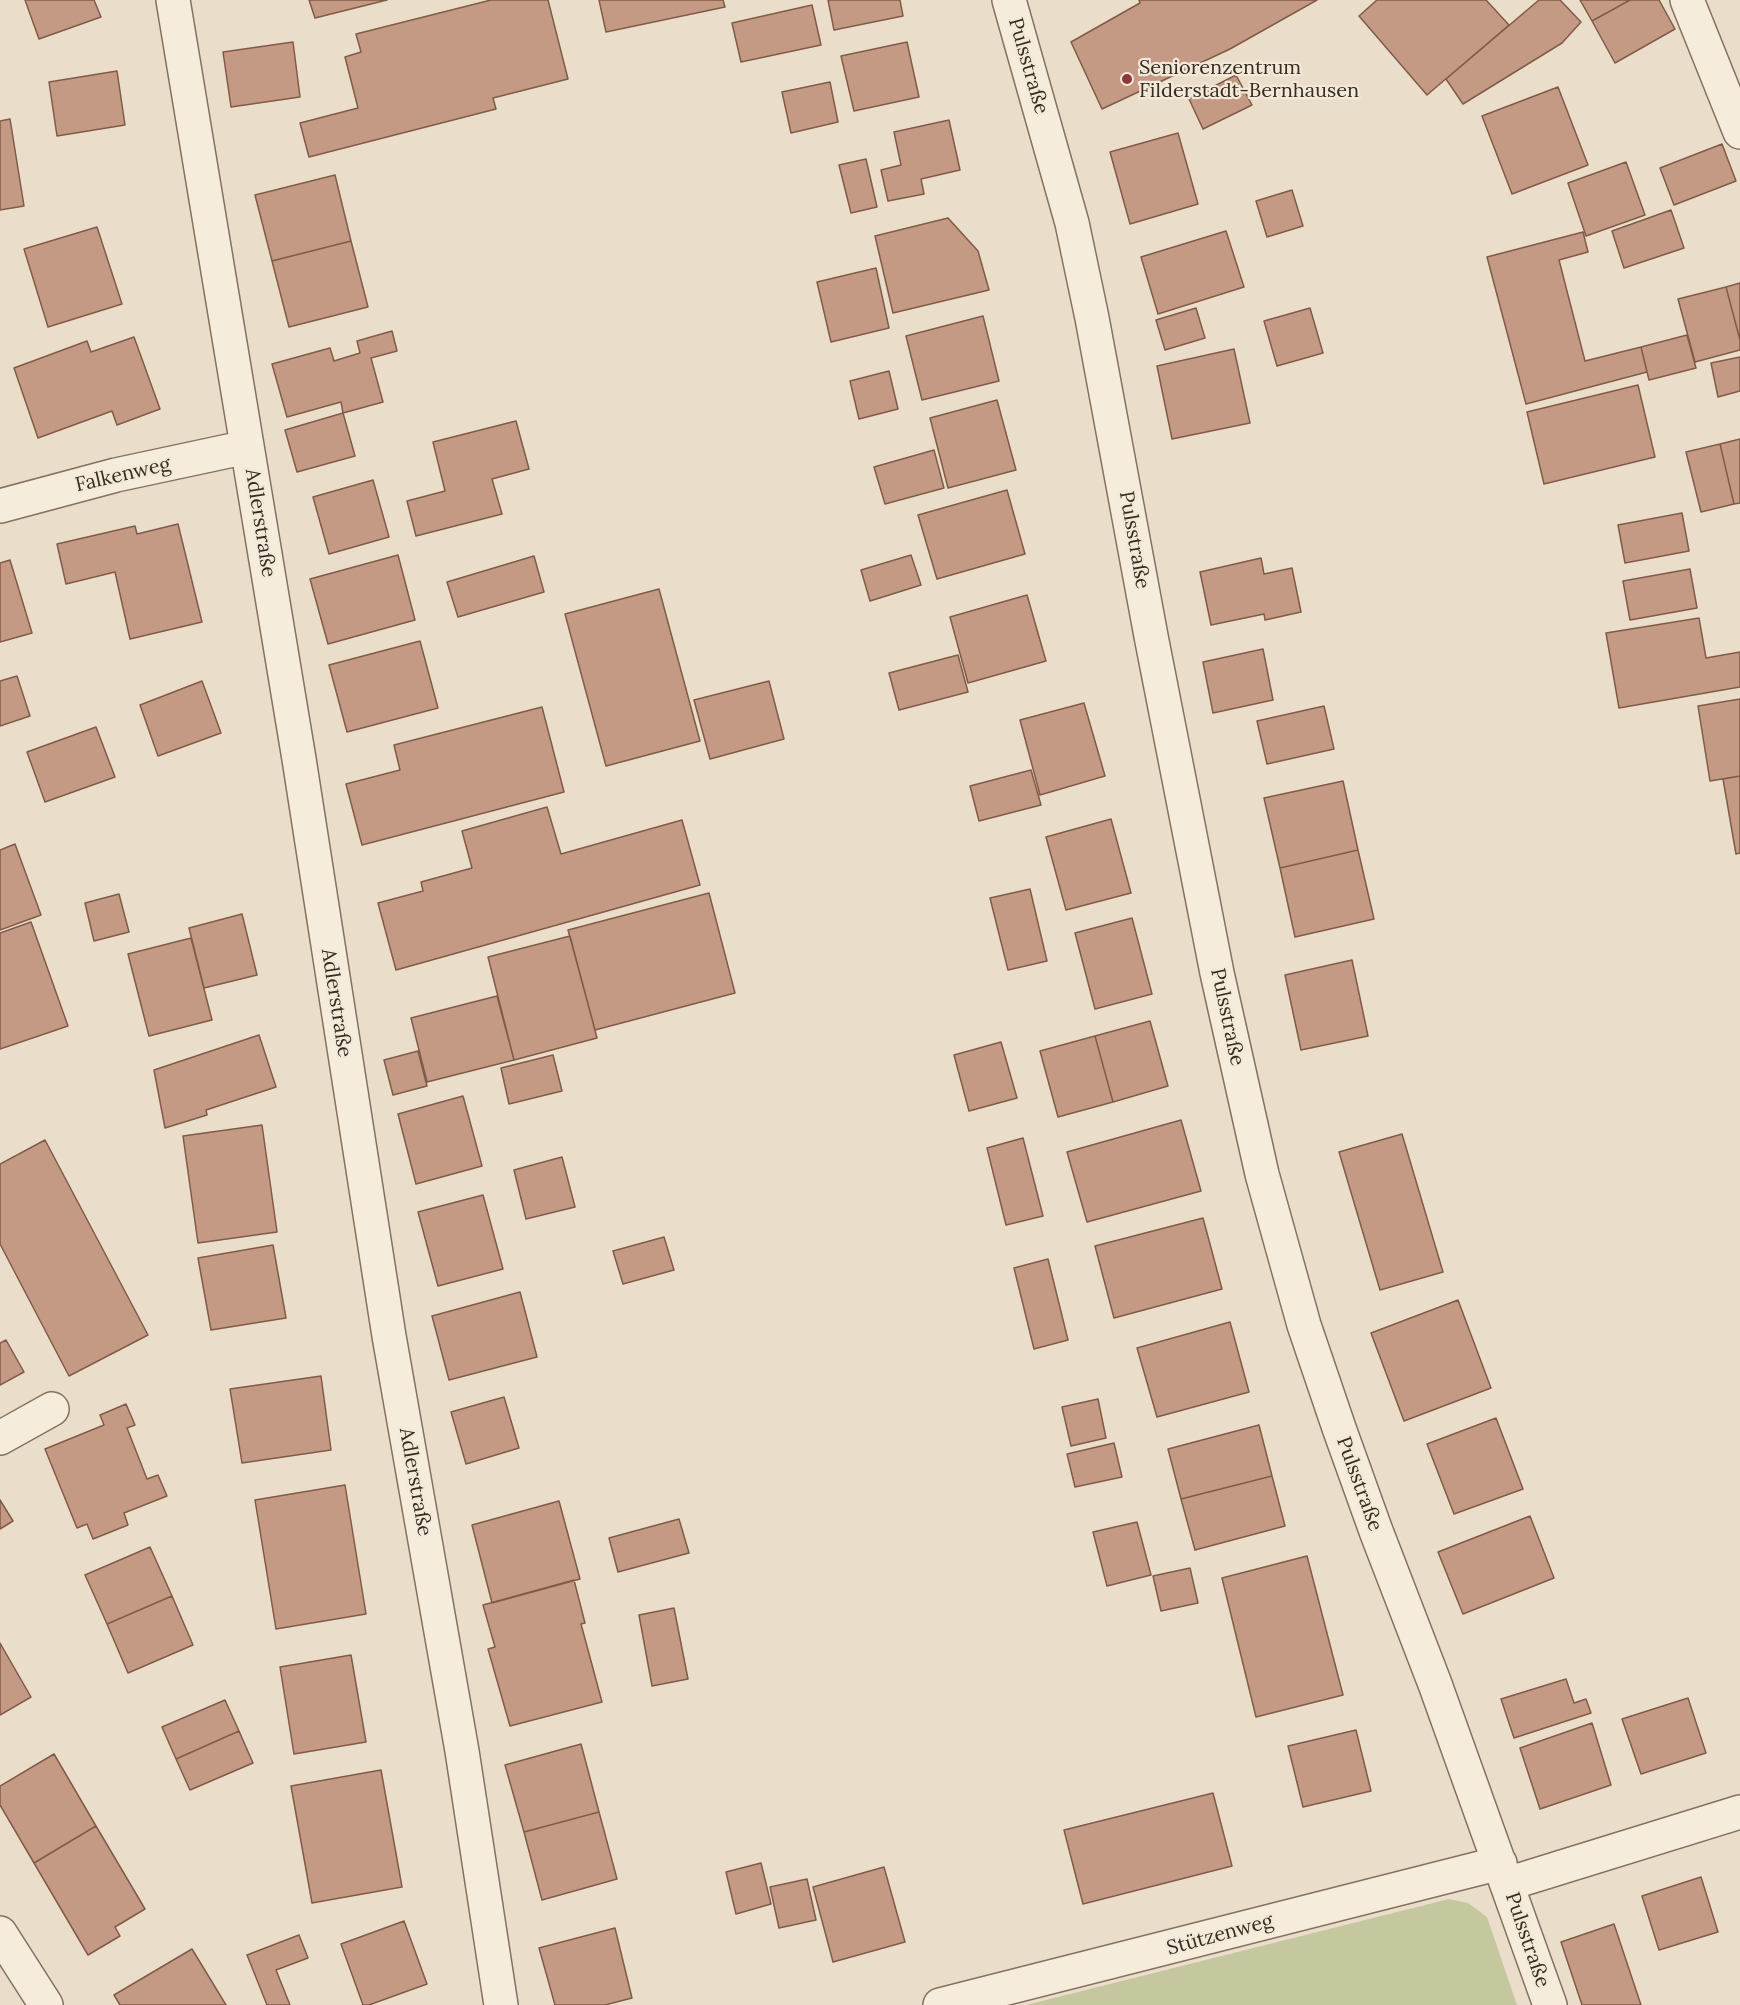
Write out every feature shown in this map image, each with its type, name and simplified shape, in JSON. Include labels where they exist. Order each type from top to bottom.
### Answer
[{"type":"street","name":"Adlerstraße","points":[[173,0],[299,759],[389,1336],[462,1751],[501,2005]]},
{"type":"street","name":"Pulsstraße","points":[[1009,0],[1072,223],[1217,973],[1262,1174],[1304,1324],[1339,1428],[1435,1684],[1550,2005]]},
{"type":"street","points":[[1687,0],[1740,132]]},
{"type":"street","name":"Falkenweg","points":[[0,506],[116,476],[247,447]]},
{"type":"street","points":[[0,1438],[52,1409]]},
{"type":"street","name":"Stützenweg","points":[[939,2005],[1504,1874],[1740,1812]]},
{"type":"street","points":[[0,1934],[46,2005]]},
{"type":"green space","points":[[1449,1899],[1468,1903],[1487,1917],[1517,2005],[1026,2005]]},
{"type":"building","points":[[25,0],[94,0],[101,17],[39,39]]},
{"type":"building","points":[[309,0],[387,0],[315,18]]},
{"type":"building","points":[[491,0],[548,0],[568,79],[493,98],[496,109],[309,157],[300,123],[358,108],[345,57],[361,52],[356,34]]},
{"type":"building","points":[[599,0],[723,0],[725,7],[606,32]]},
{"type":"building","points":[[828,0],[900,0],[903,16],[834,30]]},
{"type":"building","name":"Seniorenzentrum Filderstadt-Bernhausen","points":[[1139,0],[1317,0],[1230,49],[1102,109],[1071,42],[1140,3]]},
{"type":"building","points":[[1377,0],[1486,0],[1509,25],[1427,95],[1359,16]]},
{"type":"building","points":[[1539,0],[1560,0],[1581,22],[1562,43],[1463,104],[1446,79]]},
{"type":"building","points":[[1580,0],[1630,0],[1592,21]]},
{"type":"building","points":[[1630,0],[1659,0],[1675,29],[1615,63],[1592,21]]},
{"type":"building","points":[[812,5],[821,45],[741,62],[732,23]]},
{"type":"building","points":[[293,42],[300,97],[231,107],[223,52]]},
{"type":"building","points":[[907,42],[919,97],[854,111],[841,56]]},
{"type":"building","points":[[117,71],[125,125],[57,136],[49,82]]},
{"type":"building","points":[[1236,75],[1252,105],[1203,129],[1189,99]]},
{"type":"building","points":[[830,82],[838,122],[791,133],[782,92]]},
{"type":"building","points":[[1558,87],[1588,165],[1512,194],[1482,116]]},
{"type":"building","points":[[10,119],[24,206],[0,210],[0,121]]},
{"type":"building","points":[[949,120],[960,170],[921,179],[924,194],[888,201],[881,170],[901,165],[894,132]]},
{"type":"building","points":[[1178,133],[1198,204],[1130,224],[1110,152]]},
{"type":"building","points":[[1722,144],[1736,181],[1674,205],[1660,168]]},
{"type":"building","points":[[866,159],[877,207],[851,213],[839,165]]},
{"type":"building","points":[[1626,162],[1645,215],[1586,236],[1568,183]]},
{"type":"building","points":[[335,175],[351,241],[272,261],[255,195]]},
{"type":"building","points":[[1292,190],[1303,226],[1267,237],[1256,201]]},
{"type":"building","points":[[1671,210],[1684,248],[1624,268],[1612,231]]},
{"type":"building","points":[[948,218],[978,251],[989,290],[893,313],[875,236]]},
{"type":"building","points":[[97,227],[122,304],[48,327],[24,249]]},
{"type":"building","points":[[1226,231],[1244,287],[1158,314],[1141,257]]},
{"type":"building","points":[[1583,232],[1588,252],[1559,260],[1585,361],[1641,347],[1647,372],[1526,404],[1487,257]]},
{"type":"building","points":[[351,241],[368,307],[289,327],[272,261]]},
{"type":"building","points":[[876,268],[889,328],[831,342],[817,282]]},
{"type":"building","points":[[1740,283],[1740,340],[1726,287]]},
{"type":"building","points":[[1726,287],[1740,340],[1740,350],[1695,362],[1678,299]]},
{"type":"building","points":[[1196,308],[1205,338],[1165,350],[1156,320]]},
{"type":"building","points":[[1310,308],[1323,353],[1277,366],[1264,321]]},
{"type":"building","points":[[983,316],[999,381],[922,400],[906,336]]},
{"type":"building","points":[[392,331],[397,351],[371,358],[383,402],[343,413],[341,402],[287,417],[272,364],[330,348],[334,361],[360,353],[357,341]]},
{"type":"building","points":[[1687,335],[1696,368],[1649,380],[1641,347]]},
{"type":"building","points":[[134,337],[160,409],[117,425],[112,411],[38,438],[14,368],[87,341],[91,352]]},
{"type":"building","points":[[1234,349],[1250,423],[1172,439],[1157,366]]},
{"type":"building","points":[[1740,357],[1740,391],[1718,397],[1711,363]]},
{"type":"building","points":[[889,371],[898,409],[859,419],[850,381]]},
{"type":"building","points":[[1638,385],[1655,457],[1544,484],[1527,412]]},
{"type":"building","points":[[997,400],[1016,470],[948,488],[930,418]]},
{"type":"building","points":[[343,413],[355,456],[297,472],[285,430]]},
{"type":"building","points":[[516,421],[529,469],[492,479],[502,514],[416,536],[407,501],[445,491],[433,442]]},
{"type":"building","points":[[1740,439],[1740,503],[1734,504],[1720,444]]},
{"type":"building","points":[[1720,444],[1734,504],[1701,512],[1686,452]]},
{"type":"building","points":[[934,450],[944,488],[885,504],[874,467]]},
{"type":"building","points":[[373,480],[389,537],[329,554],[313,497]]},
{"type":"building","points":[[1007,490],[1025,554],[937,579],[918,515]]},
{"type":"building","points":[[1682,513],[1689,551],[1625,563],[1618,525]]},
{"type":"building","points":[[178,524],[202,622],[130,639],[115,572],[66,584],[57,544],[135,526],[137,534]]},
{"type":"building","points":[[398,555],[415,620],[328,644],[310,579]]},
{"type":"building","points":[[911,555],[921,585],[870,601],[861,570]]},
{"type":"building","points":[[534,556],[544,592],[458,617],[447,582]]},
{"type":"building","points":[[1261,558],[1264,574],[1292,568],[1301,612],[1265,620],[1264,614],[1211,625],[1200,572]]},
{"type":"building","points":[[10,560],[32,633],[0,642],[0,563]]},
{"type":"building","points":[[1690,569],[1697,608],[1630,620],[1623,581]]},
{"type":"building","points":[[659,589],[700,741],[606,766],[565,614]]},
{"type":"building","points":[[1027,595],[1046,661],[968,683],[950,617]]},
{"type":"building","points":[[1699,618],[1706,658],[1740,652],[1740,687],[1619,708],[1606,633]]},
{"type":"building","points":[[420,641],[438,708],[347,732],[329,665]]},
{"type":"building","points":[[1263,649],[1273,700],[1213,713],[1203,662]]},
{"type":"building","points":[[958,655],[968,692],[899,710],[889,673]]},
{"type":"building","points":[[17,676],[30,716],[0,726],[0,681]]},
{"type":"building","points":[[202,681],[221,733],[158,756],[140,705]]},
{"type":"building","points":[[769,681],[784,739],[710,759],[694,700]]},
{"type":"building","points":[[1740,699],[1740,776],[1710,781],[1698,706]]},
{"type":"building","points":[[1084,703],[1105,776],[1040,795],[1020,720]]},
{"type":"building","points":[[1324,706],[1334,749],[1267,764],[1257,721]]},
{"type":"building","points":[[542,707],[564,792],[362,845],[346,784],[400,770],[394,745]]},
{"type":"building","points":[[96,727],[115,777],[45,802],[27,752]]},
{"type":"building","points":[[1031,770],[1041,805],[979,821],[970,786]]},
{"type":"building","points":[[1740,776],[1740,853],[1736,854],[1723,779]]},
{"type":"building","points":[[1343,781],[1358,850],[1280,868],[1264,798]]},
{"type":"building","points":[[547,807],[561,854],[682,820],[700,885],[396,970],[378,903],[423,891],[421,882],[472,868],[462,831]]},
{"type":"building","points":[[1111,819],[1131,893],[1066,910],[1046,837]]},
{"type":"building","points":[[15,844],[41,915],[0,930],[0,850]]},
{"type":"building","points":[[1358,850],[1374,919],[1295,937],[1280,868]]},
{"type":"building","points":[[1030,889],[1047,961],[1008,970],[990,898]]},
{"type":"building","points":[[709,893],[735,993],[595,1030],[568,930]]},
{"type":"building","points":[[119,894],[129,932],[94,941],[85,903]]},
{"type":"building","points":[[242,914],[257,975],[204,988],[189,928]]},
{"type":"building","points":[[1132,918],[1152,994],[1095,1009],[1075,933]]},
{"type":"building","points":[[31,922],[68,1026],[0,1049],[0,933]]},
{"type":"building","points":[[570,936],[597,1038],[514,1060],[488,957]]},
{"type":"building","points":[[191,938],[212,1020],[149,1036],[128,954]]},
{"type":"building","points":[[1352,960],[1368,1036],[1301,1050],[1285,975]]},
{"type":"building","points":[[497,996],[514,1060],[427,1082],[411,1018]]},
{"type":"building","points":[[1150,1021],[1168,1086],[1113,1102],[1095,1036]]},
{"type":"building","points":[[259,1035],[276,1087],[206,1110],[207,1115],[165,1128],[154,1070]]},
{"type":"building","points":[[1095,1036],[1113,1102],[1058,1117],[1040,1051]]},
{"type":"building","points":[[1001,1042],[1017,1098],[969,1111],[954,1055]]},
{"type":"building","points":[[418,1051],[427,1086],[393,1095],[384,1060]]},
{"type":"building","points":[[553,1055],[562,1091],[509,1104],[501,1068]]},
{"type":"building","points":[[463,1096],[482,1166],[416,1184],[398,1114]]},
{"type":"building","points":[[1181,1120],[1201,1191],[1087,1222],[1067,1152]]},
{"type":"building","points":[[262,1125],[277,1232],[198,1243],[183,1136]]},
{"type":"building","points":[[1402,1134],[1443,1272],[1380,1290],[1339,1152]]},
{"type":"building","points":[[1023,1138],[1043,1216],[1006,1225],[987,1148]]},
{"type":"building","points":[[45,1140],[148,1335],[69,1376],[0,1244],[0,1164]]},
{"type":"building","points":[[562,1157],[575,1207],[526,1219],[514,1170]]},
{"type":"building","points":[[483,1195],[503,1269],[438,1286],[418,1212]]},
{"type":"building","points":[[1203,1218],[1222,1289],[1114,1318],[1095,1246]]},
{"type":"building","points":[[664,1237],[674,1270],[623,1284],[613,1251]]},
{"type":"building","points":[[273,1245],[286,1318],[211,1330],[198,1258]]},
{"type":"building","points":[[1048,1259],[1068,1340],[1034,1349],[1014,1268]]},
{"type":"building","points":[[520,1292],[537,1357],[449,1380],[432,1316]]},
{"type":"building","points":[[1458,1300],[1491,1388],[1404,1421],[1371,1333]]},
{"type":"building","points":[[1230,1322],[1249,1392],[1157,1417],[1137,1348]]},
{"type":"building","points":[[6,1340],[24,1372],[0,1385],[0,1343]]},
{"type":"building","points":[[321,1376],[331,1450],[242,1463],[230,1389]]},
{"type":"building","points":[[504,1397],[519,1448],[466,1464],[451,1412]]},
{"type":"building","points":[[1098,1399],[1106,1438],[1071,1446],[1062,1407]]},
{"type":"building","points":[[126,1404],[135,1425],[127,1428],[147,1479],[158,1475],[167,1496],[124,1513],[128,1525],[93,1539],[87,1524],[77,1528],[45,1449],[104,1425],[100,1415]]},
{"type":"building","points":[[1496,1418],[1523,1489],[1454,1514],[1427,1444]]},
{"type":"building","points":[[1259,1425],[1272,1476],[1181,1499],[1168,1449]]},
{"type":"building","points":[[1114,1443],[1122,1477],[1075,1487],[1067,1454]]},
{"type":"building","points":[[1272,1476],[1285,1526],[1195,1550],[1181,1499]]},
{"type":"building","points":[[345,1485],[366,1614],[276,1629],[255,1500]]},
{"type":"building","points":[[0,1500],[13,1521],[0,1529]]},
{"type":"building","points":[[559,1501],[580,1579],[492,1603],[472,1525]]},
{"type":"building","points":[[1530,1516],[1554,1578],[1463,1614],[1438,1552]]},
{"type":"building","points":[[679,1519],[689,1553],[618,1572],[609,1538]]},
{"type":"building","points":[[1137,1522],[1151,1575],[1107,1586],[1093,1532]]},
{"type":"building","points":[[150,1547],[172,1596],[107,1624],[85,1575]]},
{"type":"building","points":[[1307,1556],[1343,1695],[1256,1717],[1222,1578]]},
{"type":"building","points":[[1190,1568],[1198,1603],[1161,1611],[1153,1576]]},
{"type":"building","points":[[574,1580],[585,1623],[581,1624],[602,1702],[510,1726],[488,1649],[495,1647],[483,1605]]},
{"type":"building","points":[[172,1596],[193,1645],[128,1673],[107,1624]]},
{"type":"building","points":[[674,1608],[688,1679],[652,1686],[639,1615]]},
{"type":"building","points":[[0,1643],[31,1697],[0,1715]]},
{"type":"building","points":[[351,1655],[366,1742],[294,1754],[280,1667]]},
{"type":"building","points":[[1566,1679],[1574,1703],[1586,1699],[1591,1713],[1514,1738],[1501,1699]]},
{"type":"building","points":[[1688,1698],[1706,1753],[1641,1774],[1622,1719]]},
{"type":"building","points":[[225,1700],[239,1731],[176,1759],[162,1727]]},
{"type":"building","points":[[1592,1723],[1611,1785],[1540,1809],[1520,1748]]},
{"type":"building","points":[[1356,1730],[1371,1791],[1303,1807],[1288,1746]]},
{"type":"building","points":[[239,1731],[253,1763],[190,1790],[176,1759]]},
{"type":"building","points":[[581,1744],[599,1812],[524,1832],[505,1765]]},
{"type":"building","points":[[54,1754],[96,1826],[34,1863],[0,1805],[0,1786]]},
{"type":"building","points":[[381,1770],[402,1887],[312,1903],[291,1786]]},
{"type":"building","points":[[1213,1793],[1232,1866],[1083,1904],[1064,1830]]},
{"type":"building","points":[[599,1812],[617,1879],[542,1900],[524,1832]]},
{"type":"building","points":[[96,1826],[145,1909],[115,1927],[120,1936],[88,1955],[34,1863]]},
{"type":"building","points":[[761,1863],[771,1904],[736,1914],[726,1872]]},
{"type":"building","points":[[884,1867],[905,1942],[833,1962],[813,1887]]},
{"type":"building","points":[[1701,1877],[1718,1932],[1659,1950],[1642,1896]]},
{"type":"building","points":[[807,1879],[816,1920],[779,1928],[770,1887]]},
{"type":"building","points":[[404,1921],[427,1984],[369,2005],[363,2005],[341,1944]]},
{"type":"building","points":[[1614,1924],[1641,2005],[1582,2005],[1561,1942]]},
{"type":"building","points":[[615,1928],[632,1998],[605,2005],[555,2005],[539,1948]]},
{"type":"building","points":[[299,1935],[308,1958],[276,1970],[290,2005],[267,2005],[247,1955]]},
{"type":"building","points":[[192,1949],[226,2005],[120,2005],[114,1995]]},
{"type":"place","name":"Seniorenzentrum Filderstadt-Bernhausen","points":[[1127,79]]}]
